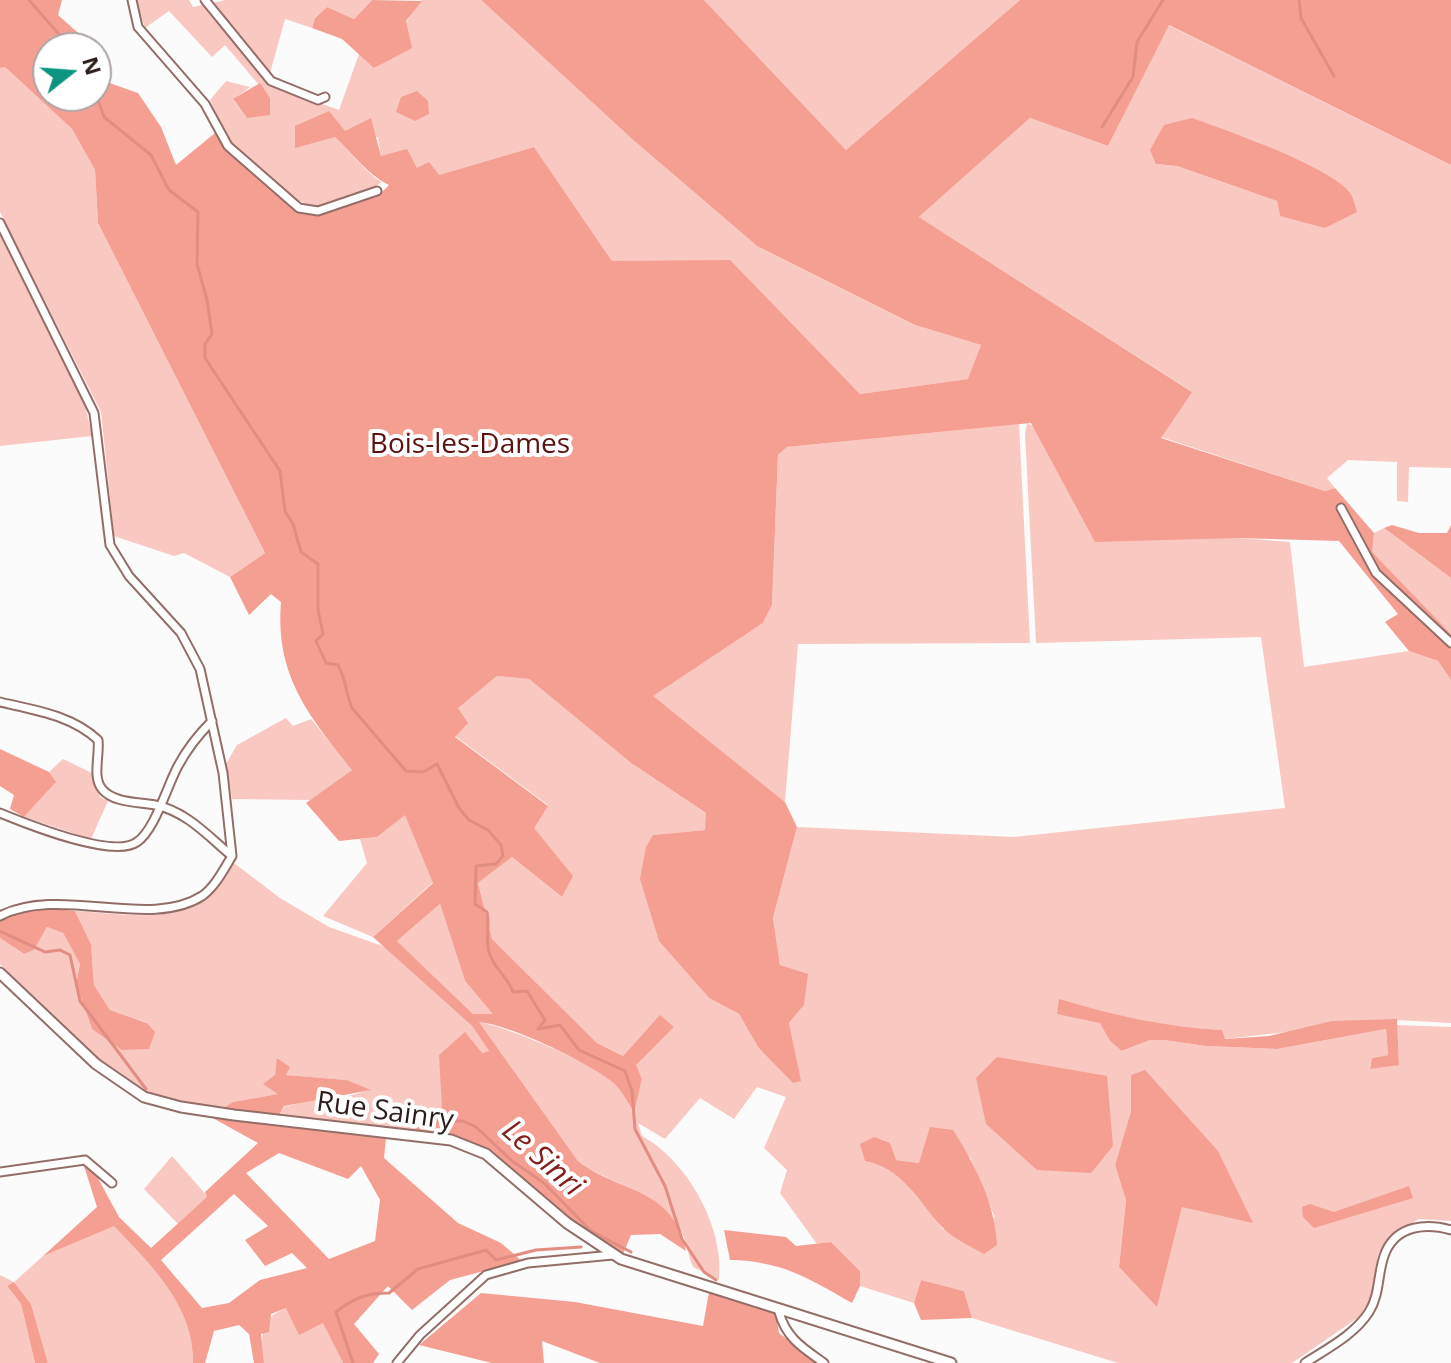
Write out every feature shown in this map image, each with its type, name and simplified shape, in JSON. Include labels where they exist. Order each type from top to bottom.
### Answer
[{"type":"street","points":[[132,0],[138,27],[205,104],[228,146],[299,208],[318,211],[377,191]]},
{"type":"street","points":[[205,0],[271,81],[318,100],[325,97]]},
{"type":"street","points":[[0,223],[94,413],[110,545],[129,576],[188,645],[200,669],[223,773],[232,856],[204,895],[183,905],[156,908],[37,903],[0,916]]},
{"type":"street","points":[[1341,508],[1376,573],[1451,643]]},
{"type":"street","points":[[0,702],[42,710],[86,729],[98,740],[97,776],[100,788],[112,797],[160,806],[188,818],[232,856]]},
{"type":"street","points":[[0,813],[94,844],[128,848],[141,840],[195,738],[212,721]]},
{"type":"street","name":"Rue Sainry","points":[[0,973],[96,1064],[144,1097],[221,1113],[451,1140],[486,1154],[567,1223],[613,1255],[779,1312],[951,1363]]},
{"type":"street","points":[[0,1172],[85,1160],[112,1183]]},
{"type":"street","points":[[1305,1363],[1350,1334],[1370,1311],[1378,1292],[1386,1251],[1403,1233],[1424,1224],[1451,1230]]},
{"type":"street","points":[[397,1363],[420,1335],[486,1275],[528,1263],[613,1255]]},
{"type":"street","points":[[779,1312],[783,1328],[792,1339],[824,1363]]},
{"type":"shaded area","points":[[136,0],[189,0],[193,7],[226,0],[372,0],[354,19],[327,7],[315,18],[312,28],[285,19],[267,84],[339,110],[359,54],[375,68],[421,0],[481,0],[632,139],[757,246],[915,325],[981,345],[969,379],[860,394],[730,261],[612,261],[534,147],[439,175],[381,157],[378,137],[335,137],[382,182],[364,194],[316,208],[295,199],[228,141],[210,100],[226,81],[250,87],[233,100],[247,118],[270,98],[225,45],[212,57],[169,11],[145,28]]},
{"type":"shaded area","points":[[704,0],[1020,0],[846,150]]},
{"type":"shaded area","points":[[1168,25],[1451,165],[1451,468],[1409,467],[1408,502],[1397,501],[1397,462],[1348,460],[1327,478],[1335,488],[1325,491],[1161,437],[1191,391],[919,217],[1030,118],[1108,146]],"holes":[[[1192,119],[1258,142],[1350,191],[1280,216],[1277,201],[1177,166],[1156,164]]]},
{"type":"shaded area","points":[[5,67],[32,92],[32,112],[54,112],[72,129],[95,170],[98,223],[265,553],[230,577],[184,553],[174,556],[114,536],[101,412],[0,212],[0,68]]},
{"type":"shaded area","points":[[0,232],[83,397],[92,436],[0,446]]},
{"type":"shaded area","points":[[1027,423],[1239,538],[1290,542],[1304,667],[1409,651],[1438,661],[1451,680],[1451,1023],[1397,1020],[1224,1039],[1221,1030],[1139,1020],[1060,1000],[1101,1023],[1110,1041],[1123,1051],[1150,1040],[1277,1049],[1386,1029],[1388,1055],[1372,1058],[1370,1068],[1399,1064],[1397,1025],[1451,1027],[1451,1221],[1419,1219],[1390,1235],[1378,1255],[1371,1298],[1359,1317],[1292,1363],[1118,1363],[972,1318],[964,1291],[921,1280],[914,1303],[860,1286],[860,1271],[831,1242],[817,1244],[780,1193],[787,1170],[764,1148],[786,1097],[757,1087],[734,1119],[700,1098],[665,1139],[638,1123],[642,1136],[674,1162],[700,1198],[716,1240],[719,1280],[693,1267],[681,1231],[660,1206],[578,1161],[479,1022],[530,1039],[606,1076],[616,1085],[633,1111],[642,1079],[635,1065],[674,1027],[660,1016],[623,1056],[597,1043],[492,939],[478,883],[512,857],[562,897],[572,876],[533,828],[548,805],[455,736],[467,723],[457,708],[497,676],[529,679],[631,763],[706,813],[706,830],[653,835],[641,879],[659,940],[709,998],[739,1014],[758,1047],[800,1080],[789,1023],[804,1005],[780,965],[773,918],[797,827],[1014,837],[1285,808],[1261,637],[1036,643],[1025,434]],"holes":[[[1131,1075],[1252,1222],[1182,1206],[1157,1306],[1119,1267],[1126,1199],[1115,1165],[1131,1111]],[[970,1157],[995,1218],[943,1229],[902,1178],[882,1164],[896,1160],[919,1163]]]},
{"type":"shaded area","points":[[1019,424],[1030,643],[798,644],[785,802],[652,696],[763,623],[772,605],[778,455],[787,447]]},
{"type":"shaded area","points":[[1384,528],[1451,578],[1451,634],[1371,552],[1374,533]]},
{"type":"shaded area","points":[[286,718],[293,726],[311,719],[352,770],[311,800],[232,799],[226,764],[237,745]]},
{"type":"shaded area","points":[[63,759],[94,774],[100,797],[108,801],[91,839],[24,817],[55,783],[49,772]]},
{"type":"shaded area","points":[[405,814],[433,882],[373,937],[323,916],[367,863],[360,839],[377,837]]},
{"type":"shaded area","points":[[234,863],[280,898],[329,927],[385,947],[472,1026],[489,1051],[482,1053],[442,1108],[414,1130],[278,1117],[284,1107],[325,1096],[339,1099],[369,1090],[347,1080],[286,1075],[278,1058],[275,1075],[279,1094],[233,1102],[218,1111],[143,1092],[101,1062],[0,964],[0,938],[24,954],[34,950],[47,927],[63,933],[80,964],[76,984],[92,1029],[148,1023],[110,1010],[94,985],[91,944],[75,911],[147,915],[183,910],[213,893]]},
{"type":"shaded area","points":[[440,904],[465,981],[494,1014],[473,1014],[397,941]]},
{"type":"shaded area","points":[[172,1156],[208,1197],[178,1224],[144,1189]]},
{"type":"shaded area","points":[[114,1225],[156,1271],[178,1305],[191,1342],[193,1363],[48,1363],[31,1304],[14,1282],[43,1256]]},
{"type":"shaded area","points":[[0,1275],[14,1282],[7,1286],[21,1304],[35,1363],[0,1363]]},
{"type":"shaded area","points":[[286,1308],[323,1322],[343,1363],[264,1363],[262,1345],[266,1323]]},
{"type":"green space","name":"Bois-les-Dames","points":[[0,0],[62,0],[58,15],[77,32],[32,32],[32,92],[5,67],[0,68]]},
{"type":"green space","points":[[372,0],[422,1],[406,21],[412,48],[374,68],[342,39],[312,28],[315,18],[327,7],[354,19]]},
{"type":"green space","name":"Bois-les-Dames","points":[[481,0],[704,0],[846,150],[1020,0],[1451,0],[1451,165],[1169,25],[1108,146],[1030,118],[919,217],[1192,392],[1161,438],[1325,491],[1335,488],[1374,533],[1372,552],[1451,634],[1451,680],[1438,661],[1409,651],[1385,622],[1398,614],[1339,541],[1239,538],[1095,542],[1031,423],[787,447],[778,455],[772,605],[763,623],[653,696],[785,802],[797,827],[773,918],[780,965],[808,974],[804,1005],[789,1023],[801,1081],[793,1083],[758,1047],[739,1014],[709,998],[659,941],[640,879],[646,847],[653,835],[705,830],[706,813],[631,763],[529,679],[497,676],[458,708],[468,723],[455,737],[548,806],[534,828],[573,876],[562,897],[512,857],[478,883],[492,939],[597,1043],[623,1056],[660,1015],[674,1027],[636,1065],[642,1079],[634,1112],[615,1084],[584,1064],[528,1037],[479,1022],[578,1161],[657,1203],[670,1214],[680,1230],[686,1251],[660,1234],[631,1235],[621,1259],[486,1154],[414,1130],[442,1108],[439,1055],[465,1032],[482,1053],[489,1051],[472,1026],[373,937],[433,883],[405,815],[377,837],[339,841],[306,803],[352,770],[309,712],[289,673],[283,651],[281,602],[271,594],[249,615],[230,577],[265,553],[98,223],[95,170],[72,129],[54,112],[112,112],[112,84],[138,93],[161,127],[176,165],[215,133],[301,214],[377,197],[389,185],[367,170],[335,137],[295,148],[295,126],[329,111],[345,131],[371,118],[381,156],[407,149],[417,168],[429,162],[439,175],[534,147],[612,261],[730,260],[860,394],[968,379],[981,345],[915,325],[757,246],[632,139]],"holes":[[[440,904],[465,981],[493,1014],[473,1014],[397,941]]]},
{"type":"green space","points":[[260,83],[270,98],[270,115],[247,118],[233,99]]},
{"type":"green space","points":[[417,91],[428,101],[429,114],[415,121],[396,112],[401,97]]},
{"type":"green space","points":[[1192,118],[1315,168],[1347,189],[1357,212],[1325,228],[1280,216],[1277,201],[1177,166],[1156,164],[1150,150],[1164,125]]},
{"type":"green space","points":[[1392,525],[1419,533],[1447,533],[1451,525],[1451,578],[1384,528]]},
{"type":"green space","points":[[0,749],[49,772],[56,782],[24,817],[10,809],[14,795],[0,786]]},
{"type":"green space","points":[[32,907],[75,911],[91,944],[94,985],[110,1010],[147,1023],[155,1032],[149,1049],[122,1050],[92,1029],[76,984],[80,964],[63,933],[47,927],[34,950],[24,954],[0,938],[0,921],[7,915]]},
{"type":"green space","points":[[1059,999],[1139,1019],[1222,1030],[1225,1039],[1269,1036],[1332,1021],[1397,1019],[1399,1065],[1370,1069],[1372,1058],[1388,1055],[1386,1029],[1277,1049],[1150,1040],[1122,1051],[1110,1041],[1100,1023],[1057,1014]]},
{"type":"green space","points":[[997,1057],[1107,1076],[1113,1146],[1091,1173],[1037,1170],[986,1124],[976,1078]]},
{"type":"green space","points":[[277,1058],[290,1067],[286,1075],[347,1080],[371,1090],[284,1106],[278,1117],[218,1111],[233,1102],[278,1094],[263,1084],[275,1075]]},
{"type":"green space","points":[[1145,1070],[1218,1151],[1253,1223],[1182,1207],[1157,1307],[1119,1267],[1126,1200],[1115,1165],[1131,1111],[1131,1075]]},
{"type":"green space","points":[[209,1116],[386,1138],[384,1158],[458,1223],[501,1243],[522,1261],[450,1280],[412,1310],[388,1286],[354,1324],[379,1354],[373,1363],[343,1363],[323,1323],[299,1335],[286,1308],[271,1314],[269,1332],[261,1334],[264,1363],[254,1363],[249,1334],[239,1325],[214,1331],[205,1363],[193,1363],[191,1342],[178,1305],[156,1271],[114,1226],[43,1256],[97,1207],[84,1166],[94,1171],[119,1217],[151,1248],[207,1197],[205,1192],[258,1143]],"holes":[[[279,1153],[348,1179],[361,1166],[380,1200],[375,1241],[329,1259],[246,1173]],[[234,1194],[268,1226],[245,1240],[265,1266],[292,1253],[307,1268],[260,1280],[229,1303],[202,1308],[161,1260]]]},
{"type":"green space","points":[[930,1127],[953,1130],[982,1185],[992,1214],[997,1245],[984,1254],[945,1230],[908,1186],[890,1170],[865,1161],[860,1144],[874,1137],[890,1143],[896,1160],[919,1163]]},
{"type":"green space","points":[[1409,1186],[1413,1198],[1314,1228],[1303,1217],[1302,1207],[1310,1204],[1334,1212]]},
{"type":"green space","points":[[724,1230],[786,1237],[796,1246],[831,1242],[860,1271],[860,1286],[852,1303],[780,1267],[730,1260]]},
{"type":"green space","points":[[921,1280],[964,1291],[972,1318],[921,1320],[914,1303]]},
{"type":"green space","points":[[14,1282],[31,1304],[48,1363],[35,1363],[21,1304],[7,1286]]},
{"type":"green space","points":[[709,1292],[776,1314],[779,1333],[819,1363],[600,1363],[542,1341],[544,1363],[492,1363],[419,1345],[481,1293],[575,1302],[703,1326]]},
{"type":"waterway","points":[[29,0],[57,32]]},
{"type":"waterway","points":[[1102,127],[1133,77],[1137,42],[1163,0]]},
{"type":"waterway","points":[[1299,0],[1301,18],[1334,76]]},
{"type":"waterway","points":[[102,112],[104,117],[151,155],[169,190],[198,212],[197,264],[212,334],[205,344],[205,358],[280,471],[285,511],[293,524],[301,552],[318,564],[318,610],[323,634],[316,641],[326,663],[338,665],[352,708],[406,771],[423,772],[437,764],[459,808],[469,820],[488,830],[501,845],[503,856],[496,864],[476,866],[475,904],[487,912],[487,942],[491,958],[513,992],[527,991],[545,1020],[538,1029],[560,1025],[579,1050],[625,1071],[632,1091],[635,1129],[665,1186],[682,1239],[704,1272],[716,1280]]},
{"type":"waterway","points":[[0,931],[45,952],[60,950],[70,955],[80,1001],[146,1089]]},
{"type":"waterway","name":"Le Sinri","points":[[417,1122],[463,1121],[476,1127],[512,1161],[544,1183],[591,1231],[631,1252]]},
{"type":"waterway","points":[[353,1363],[336,1312],[355,1300],[367,1295],[389,1293],[418,1269],[486,1250],[496,1260],[536,1250],[581,1247]]}]
